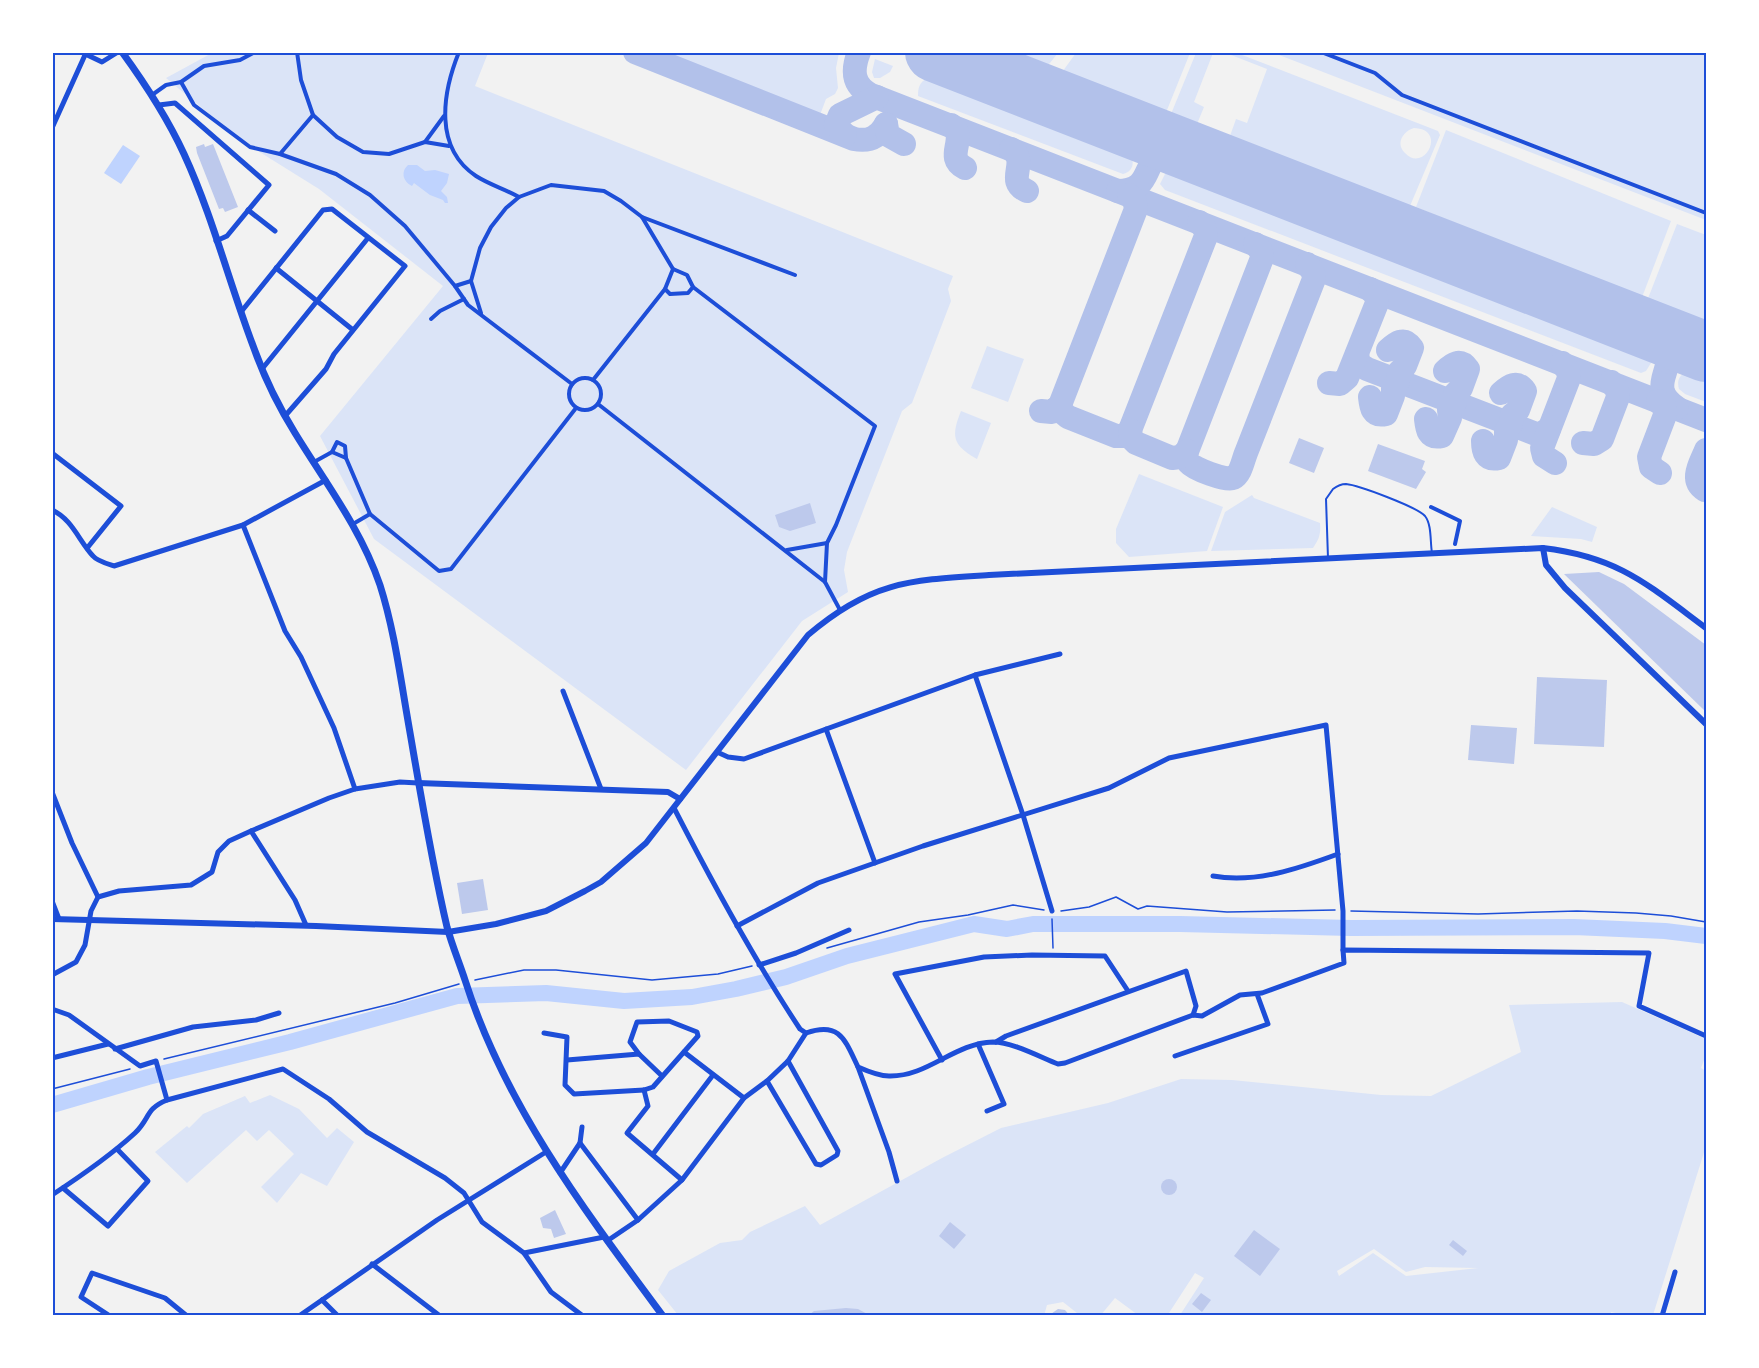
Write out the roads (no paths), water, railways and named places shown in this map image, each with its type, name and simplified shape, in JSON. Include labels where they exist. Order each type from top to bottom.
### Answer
[{"type":"main road","points":[[123,52],[159,105],[185,157],[262,369],[285,416],[352,524],[379,581],[390,617],[429,846],[448,932],[477,1016],[506,1078],[559,1173],[663,1316]]},
{"type":"street","points":[[52,128],[55,114],[83,54],[102,62],[117,52]]},
{"type":"street","points":[[152,95],[166,85],[181,82],[204,66],[240,60],[255,52]]},
{"type":"street","points":[[297,52],[301,80],[313,115],[337,137],[363,152],[389,154],[425,142],[450,146]]},
{"type":"street","points":[[459,52],[450,83],[445,115],[450,146],[470,172],[494,187],[519,197]]},
{"type":"street","points":[[1321,52],[1375,73],[1402,95],[1707,213]]},
{"type":"street","points":[[181,82],[194,105],[250,147],[280,154],[336,174],[370,195],[405,226],[468,305],[572,384]]},
{"type":"street","points":[[159,105],[175,103],[269,185],[226,236],[216,241]]},
{"type":"street","points":[[280,154],[313,115]]},
{"type":"street","points":[[425,142],[445,115]]},
{"type":"street","points":[[481,314],[471,281],[480,248],[491,227],[506,208],[519,197],[551,185],[604,191],[642,217],[795,275]]},
{"type":"street","points":[[241,312],[323,210],[332,209],[405,266],[334,354],[326,369],[285,416]]},
{"type":"street","points":[[248,210],[275,231]]},
{"type":"street","points":[[642,217],[673,269],[687,274],[693,287],[875,426],[827,543],[825,582]]},
{"type":"street","points":[[262,369],[368,238]]},
{"type":"street","points":[[276,268],[353,330]]},
{"type":"street","points":[[593,380],[665,290],[673,269]]},
{"type":"street","points":[[455,286],[471,281]]},
{"type":"street","points":[[665,290],[670,294],[688,293],[693,287]]},
{"type":"street","points":[[431,319],[440,311],[464,299]]},
{"type":"street","points":[[582,379],[593,380],[601,394],[597,404],[590,410],[576,408],[569,400],[572,384],[582,379]]},
{"type":"street","points":[[597,404],[787,550],[825,582],[840,610]]},
{"type":"street","points":[[314,462],[332,452],[337,442],[345,446],[346,458],[369,514],[439,571],[451,570],[576,408]]},
{"type":"street","points":[[332,452],[346,458]]},
{"type":"street","points":[[52,453],[121,506],[88,547]]},
{"type":"street","points":[[52,510],[59,513],[71,525],[94,558],[114,566],[243,525],[326,480]]},
{"type":"street","points":[[1431,507],[1460,521],[1455,544]]},
{"type":"street","points":[[352,524],[369,514]]},
{"type":"street","points":[[243,525],[285,631],[301,657],[334,728],[356,789]]},
{"type":"street","points":[[787,550],[827,543]]},
{"type":"street","points":[[1543,548],[1546,565],[1565,588],[1707,724]]},
{"type":"street","points":[[52,901],[56,919],[306,925],[448,932],[536,914],[564,903],[585,891],[634,854],[656,831],[808,635],[840,610],[866,596],[886,588],[928,579],[1543,548],[1595,558],[1621,568],[1645,582],[1707,628]]},
{"type":"street","points":[[717,752],[728,757],[744,759],[975,675],[1060,654]]},
{"type":"street","points":[[975,675],[1023,814],[1052,913]]},
{"type":"street","points":[[563,691],[601,789]]},
{"type":"street","points":[[737,927],[818,883],[1023,814],[1109,788],[1169,758],[1326,725],[1343,913],[1344,963],[1257,994],[1240,995],[1202,1016],[1193,1015],[1065,1063],[1058,1064],[996,1042],[968,1046],[911,1075],[886,1076],[858,1068]]},
{"type":"street","points":[[826,729],[875,863]]},
{"type":"street","points":[[52,975],[76,962],[85,945],[90,911],[98,897],[119,891],[191,885],[212,872],[218,852],[229,841],[329,798],[356,789],[400,782],[668,792],[680,799]]},
{"type":"street","points":[[52,792],[72,843],[98,897]]},
{"type":"street","points":[[674,808],[737,927],[800,1029],[806,1033],[827,1029],[835,1030],[843,1039],[858,1068],[889,1152],[897,1181]]},
{"type":"street","points":[[251,831],[295,900],[306,925]]},
{"type":"street","points":[[1213,876],[1226,878],[1296,870],[1338,854]]},
{"type":"street","points":[[759,965],[796,953],[849,930]]},
{"type":"street","points":[[1343,949],[1649,953],[1639,1006],[1707,1036]]},
{"type":"street","points":[[942,1060],[895,974],[984,957],[1105,956],[1128,992]]},
{"type":"street","points":[[996,1042],[1006,1036],[1186,971],[1196,1006],[1193,1015]]},
{"type":"street","points":[[1175,1056],[1268,1024],[1257,994]]},
{"type":"street","points":[[52,1009],[69,1016],[140,1066],[156,1061],[166,1099]]},
{"type":"street","points":[[115,1049],[193,1027],[256,1020],[279,1013]]},
{"type":"street","points":[[544,1032],[567,1037],[566,1085],[574,1094],[644,1090],[653,1087],[698,1036],[697,1032],[669,1021],[637,1022],[630,1042],[662,1076]]},
{"type":"street","points":[[524,1253],[605,1239],[638,1220],[682,1180],[744,1098],[788,1061],[806,1033]]},
{"type":"street","points":[[52,1058],[108,1044]]},
{"type":"street","points":[[978,1044],[1004,1104],[987,1112]]},
{"type":"street","points":[[684,1052],[744,1098]]},
{"type":"street","points":[[567,1060],[639,1054]]},
{"type":"street","points":[[767,1081],[816,1164],[822,1165],[837,1155],[838,1151],[788,1061]]},
{"type":"street","points":[[52,1195],[117,1149],[138,1130],[154,1105],[166,1099],[283,1069],[329,1099],[367,1132],[445,1178],[464,1193],[482,1222],[524,1253],[551,1292],[583,1316]]},
{"type":"street","points":[[653,1154],[713,1075]]},
{"type":"street","points":[[644,1090],[648,1106],[627,1133],[682,1180]]},
{"type":"street","points":[[559,1173],[580,1143],[582,1127]]},
{"type":"street","points":[[580,1143],[638,1220]]},
{"type":"street","points":[[63,1188],[108,1226],[148,1181],[117,1149]]},
{"type":"street","points":[[299,1316],[468,1200],[546,1152]]},
{"type":"street","points":[[372,1264],[440,1316]]},
{"type":"street","points":[[1662,1316],[1675,1272]]},
{"type":"street","points":[[110,1316],[81,1297],[92,1273],[165,1298],[187,1316]]},
{"type":"street","points":[[322,1300],[338,1316]]},
{"type":"lane","points":[[1328,558],[1326,499],[1330,491],[1341,485],[1361,488],[1414,508],[1423,514],[1429,523],[1432,553]]},
{"type":"water","points":[[123,145],[140,156],[121,184],[104,173]]},
{"type":"water","points":[[408,165],[417,165],[425,171],[435,170],[449,174],[447,183],[441,191],[447,197],[448,203],[430,195],[414,183],[412,186],[409,184],[404,176],[404,170]]},
{"type":"waterway","points":[[52,1105],[148,1077],[290,1042],[457,996],[546,993],[624,1001],[692,997],[786,977],[847,956],[974,924],[1007,929],[1033,924],[1180,924],[1351,928],[1574,927],[1665,931],[1706,936]]}]
